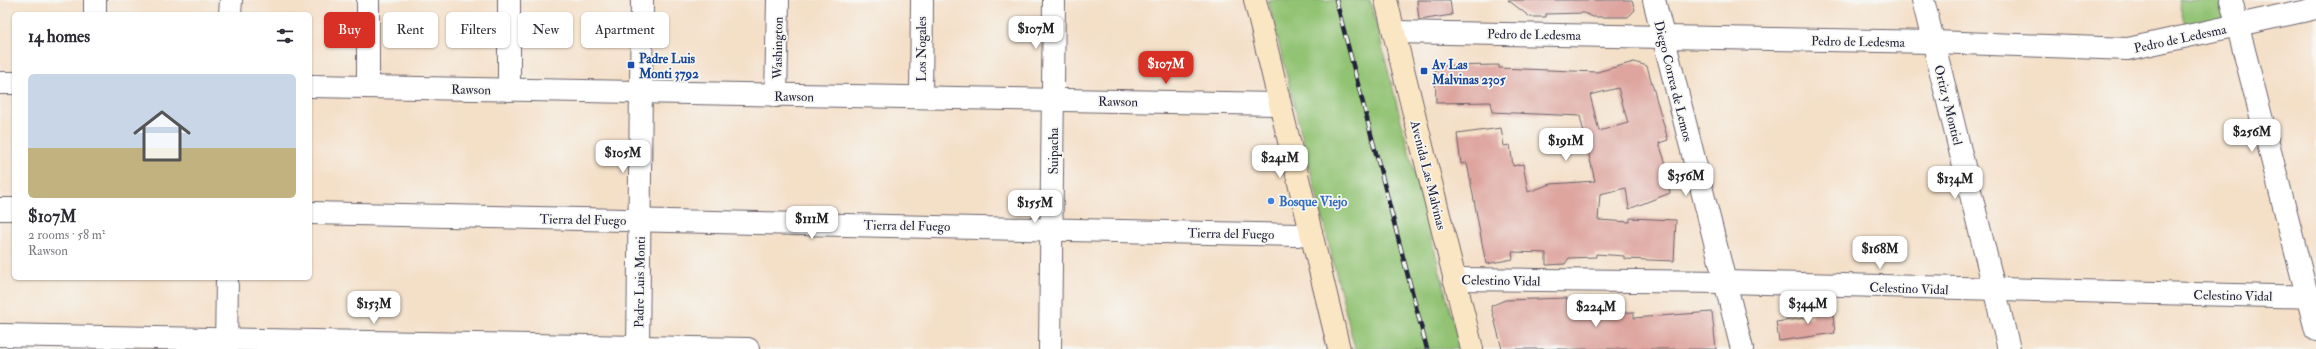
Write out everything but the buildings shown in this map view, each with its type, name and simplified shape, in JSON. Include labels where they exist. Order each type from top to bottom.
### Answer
[{"type":"main road","points":[[1255,0],[1279,104],[1340,349]]},
{"type":"main road","name":"Avenida Las Malvinas","points":[[1386,0],[1472,349]]},
{"type":"street","points":[[95,0],[95,12]]},
{"type":"street","points":[[230,12],[231,0]]},
{"type":"street","points":[[368,0],[368,87]]},
{"type":"street","points":[[508,90],[509,0]]},
{"type":"street","name":"Padre Luis Monti","points":[[638,348],[642,0]]},
{"type":"street","name":"Washington","points":[[776,96],[778,0]]},
{"type":"street","name":"Los Nogales","points":[[921,97],[922,0]]},
{"type":"street","name":"Suipacha","points":[[1050,349],[1054,0]]},
{"type":"street","name":"Diego Correa de Lemos","points":[[1654,0],[1742,349]]},
{"type":"street","name":"Ortiz y Montiel","points":[[1923,0],[2009,349]]},
{"type":"street","points":[[2231,0],[2311,297],[2316,330]]},
{"type":"street","name":"Pedro de Ledesma","points":[[1394,32],[1934,42],[2128,49],[2316,8]]},
{"type":"street","points":[[0,83],[12,83]]},
{"type":"street","name":"Rawson","points":[[312,86],[641,94],[921,97],[1279,104]]},
{"type":"street","points":[[0,209],[12,209]]},
{"type":"street","name":"Tierra del Fuego","points":[[312,213],[1297,235],[1311,232]]},
{"type":"street","name":"Celestino Vidal","points":[[1454,279],[1725,282],[2311,297]]},
{"type":"street","points":[[226,344],[227,280]]},
{"type":"street","points":[[0,335],[226,344],[748,349]]},
{"type":"green space","points":[[1268,0],[1370,0],[1460,349],[1355,349]]},
{"type":"green space","points":[[2178,0],[2219,0],[2224,20],[2186,30]]},
{"type":"railway","points":[[1336,0],[1427,349]]},
{"type":"place","name":"Padre Luis Monti 3792","points":[[631,65]]},
{"type":"place","name":"Av Las Malvinas 2305","points":[[1424,71]]},
{"type":"place","name":"Bosque Viejo","points":[[1271,201]]}]
